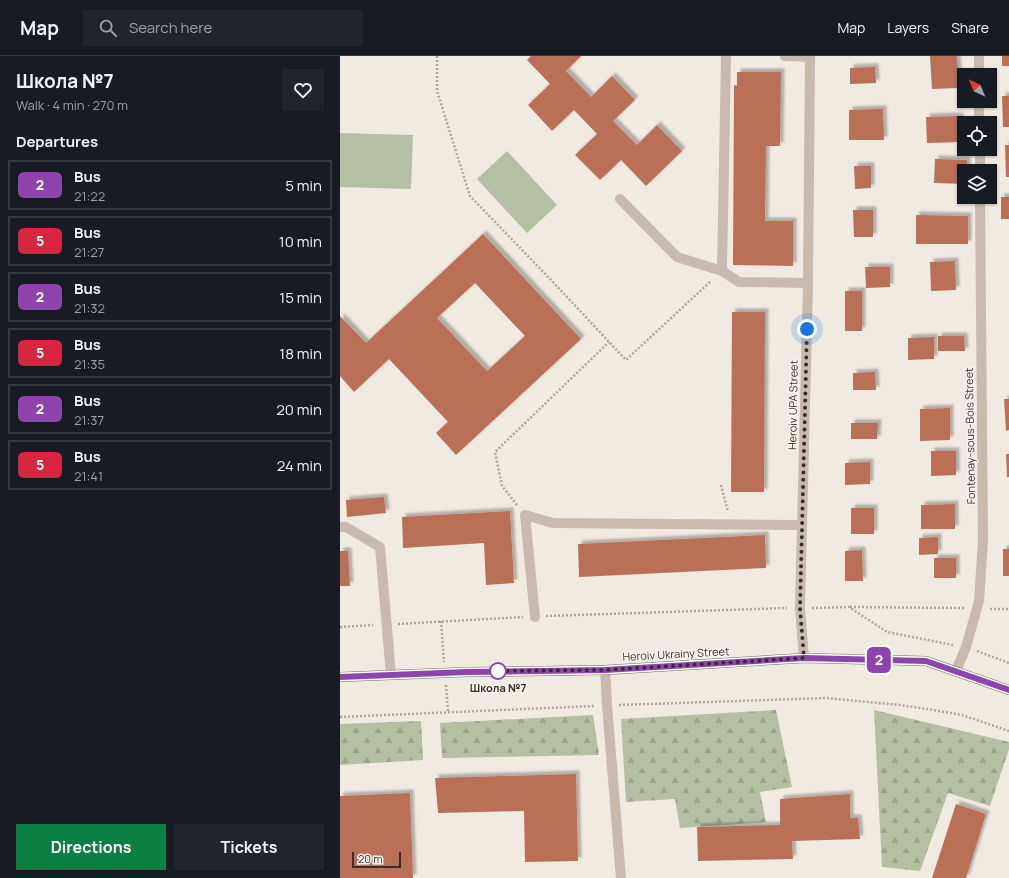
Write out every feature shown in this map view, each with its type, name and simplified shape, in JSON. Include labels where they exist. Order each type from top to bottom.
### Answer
[{"type":"main road","name":"Heroiv Ukrainy Street","points":[[340,677],[467,672],[605,670],[804,658],[926,661],[1009,690]]},
{"type":"street","points":[[722,271],[726,56]]},
{"type":"street","points":[[785,56],[810,56]]},
{"type":"street","name":"Heroiv UPA Street","points":[[804,658],[800,608],[808,283],[810,56]]},
{"type":"street","points":[[979,56],[979,68]]},
{"type":"street","points":[[620,199],[677,257],[713,267],[739,282],[808,283]]},
{"type":"street","name":"Fontenay-sous-Bois Street","points":[[956,671],[966,647],[979,602],[983,540],[980,204]]},
{"type":"street","points":[[535,617],[525,515],[552,522],[802,525]]},
{"type":"street","points":[[340,527],[346,527],[380,547],[391,675]]},
{"type":"street","points":[[605,670],[621,878]]},
{"type":"path","points":[[437,56],[437,91],[470,196],[626,360],[722,271]]},
{"type":"path","points":[[525,515],[502,486],[495,452],[609,342]]},
{"type":"path","points":[[721,485],[732,524]]},
{"type":"path","points":[[849,607],[887,632],[966,647],[1009,663]]},
{"type":"path","points":[[340,626],[535,617],[800,608],[849,607],[1009,609]]},
{"type":"path","points":[[340,716],[704,701],[826,698],[913,707],[962,715],[1009,731]]},
{"type":"green space","points":[[340,133],[413,135],[411,189],[340,187]]},
{"type":"green space","points":[[507,151],[557,205],[527,233],[477,179]]},
{"type":"green space","points":[[776,710],[792,787],[760,792],[766,822],[680,828],[675,799],[626,802],[621,719]]},
{"type":"green space","points":[[874,710],[1009,742],[1009,749],[990,806],[948,793],[920,871],[882,867]]},
{"type":"green space","points":[[593,715],[599,755],[442,758],[440,723]]},
{"type":"green space","points":[[421,721],[423,760],[340,765],[340,724]]},
{"type":"building","points":[[531,56],[581,56],[566,71],[591,97],[612,76],[635,100],[613,121],[637,145],[657,125],[682,151],[646,186],[621,160],[600,180],[575,155],[597,134],[574,110],[552,131],[528,105],[550,84],[527,60]]},
{"type":"building","points":[[930,56],[957,56],[957,88],[932,89]]},
{"type":"building","points":[[1002,56],[1009,56],[1009,66],[1002,66]]},
{"type":"building","points":[[875,67],[876,83],[850,84],[850,68]]},
{"type":"building","points":[[737,72],[781,72],[780,146],[766,146],[765,221],[793,221],[793,266],[733,265],[734,85],[737,86]]},
{"type":"building","points":[[1002,96],[1009,96],[1009,127],[1003,127]]},
{"type":"building","points":[[883,109],[884,140],[849,140],[849,110]]},
{"type":"building","points":[[957,116],[957,142],[927,143],[926,117]]},
{"type":"building","points":[[1005,145],[1009,145],[1009,177],[1006,177]]},
{"type":"building","points":[[935,159],[967,160],[967,164],[957,164],[957,184],[934,183]]},
{"type":"building","points":[[854,166],[871,166],[871,188],[855,189]]},
{"type":"building","points":[[1001,197],[1009,197],[1009,219],[1001,219]]},
{"type":"building","points":[[853,210],[873,210],[873,237],[854,237]]},
{"type":"building","points":[[916,215],[968,216],[968,244],[916,244]]},
{"type":"building","points":[[483,234],[581,339],[456,455],[436,433],[448,422],[389,359],[354,392],[340,376],[340,316],[366,343]],"holes":[[[475,283],[525,336],[487,371],[437,318]]]},
{"type":"building","points":[[955,261],[956,290],[931,291],[930,262]]},
{"type":"building","points":[[865,267],[890,267],[890,287],[866,288]]},
{"type":"building","points":[[845,291],[862,291],[862,331],[845,331]]},
{"type":"building","points":[[732,312],[765,312],[764,492],[731,492]]},
{"type":"building","points":[[938,336],[964,336],[965,351],[938,351]]},
{"type":"building","points":[[934,337],[934,359],[908,360],[908,338]]},
{"type":"building","points":[[875,372],[876,390],[853,390],[853,373]]},
{"type":"building","points":[[1004,399],[1009,399],[1009,430],[1006,431]]},
{"type":"building","points":[[950,408],[950,440],[920,441],[920,409]]},
{"type":"building","points":[[851,423],[878,423],[877,439],[851,439]]},
{"type":"building","points":[[931,451],[956,451],[956,475],[931,476]]},
{"type":"building","points":[[1006,454],[1009,454],[1009,477],[1007,477]]},
{"type":"building","points":[[870,462],[870,484],[845,485],[845,463]]},
{"type":"building","points":[[384,497],[386,513],[347,517],[346,500]]},
{"type":"building","points":[[955,504],[955,529],[921,529],[921,505]]},
{"type":"building","points":[[851,508],[874,508],[874,534],[851,534]]},
{"type":"building","points":[[510,511],[514,583],[486,585],[484,543],[403,548],[402,517]]},
{"type":"building","points":[[765,535],[766,568],[579,577],[578,544]]},
{"type":"building","points":[[938,537],[938,554],[919,555],[919,538]]},
{"type":"building","points":[[1003,549],[1009,549],[1009,576],[1003,576]]},
{"type":"building","points":[[862,550],[863,581],[845,581],[845,551]]},
{"type":"building","points":[[340,551],[348,551],[350,586],[340,586]]},
{"type":"building","points":[[934,558],[956,558],[956,578],[934,578]]},
{"type":"building","points":[[576,774],[578,861],[525,862],[524,811],[438,813],[435,778]]},
{"type":"building","points":[[410,793],[413,878],[340,878],[340,796]]},
{"type":"building","points":[[850,794],[850,818],[858,818],[860,839],[792,841],[793,859],[698,861],[697,827],[780,825],[780,799]]},
{"type":"building","points":[[956,804],[986,814],[966,878],[932,878]]},
{"type":"bus line","name":"2","points":[[340,677],[467,672],[605,670],[804,658],[926,661],[1009,690]]},
{"type":"place","name":"Школа №7","points":[[498,671]]},
{"type":"route","points":[[498,671],[492,671],[605,670],[804,658],[800,608],[807,329]]}]
